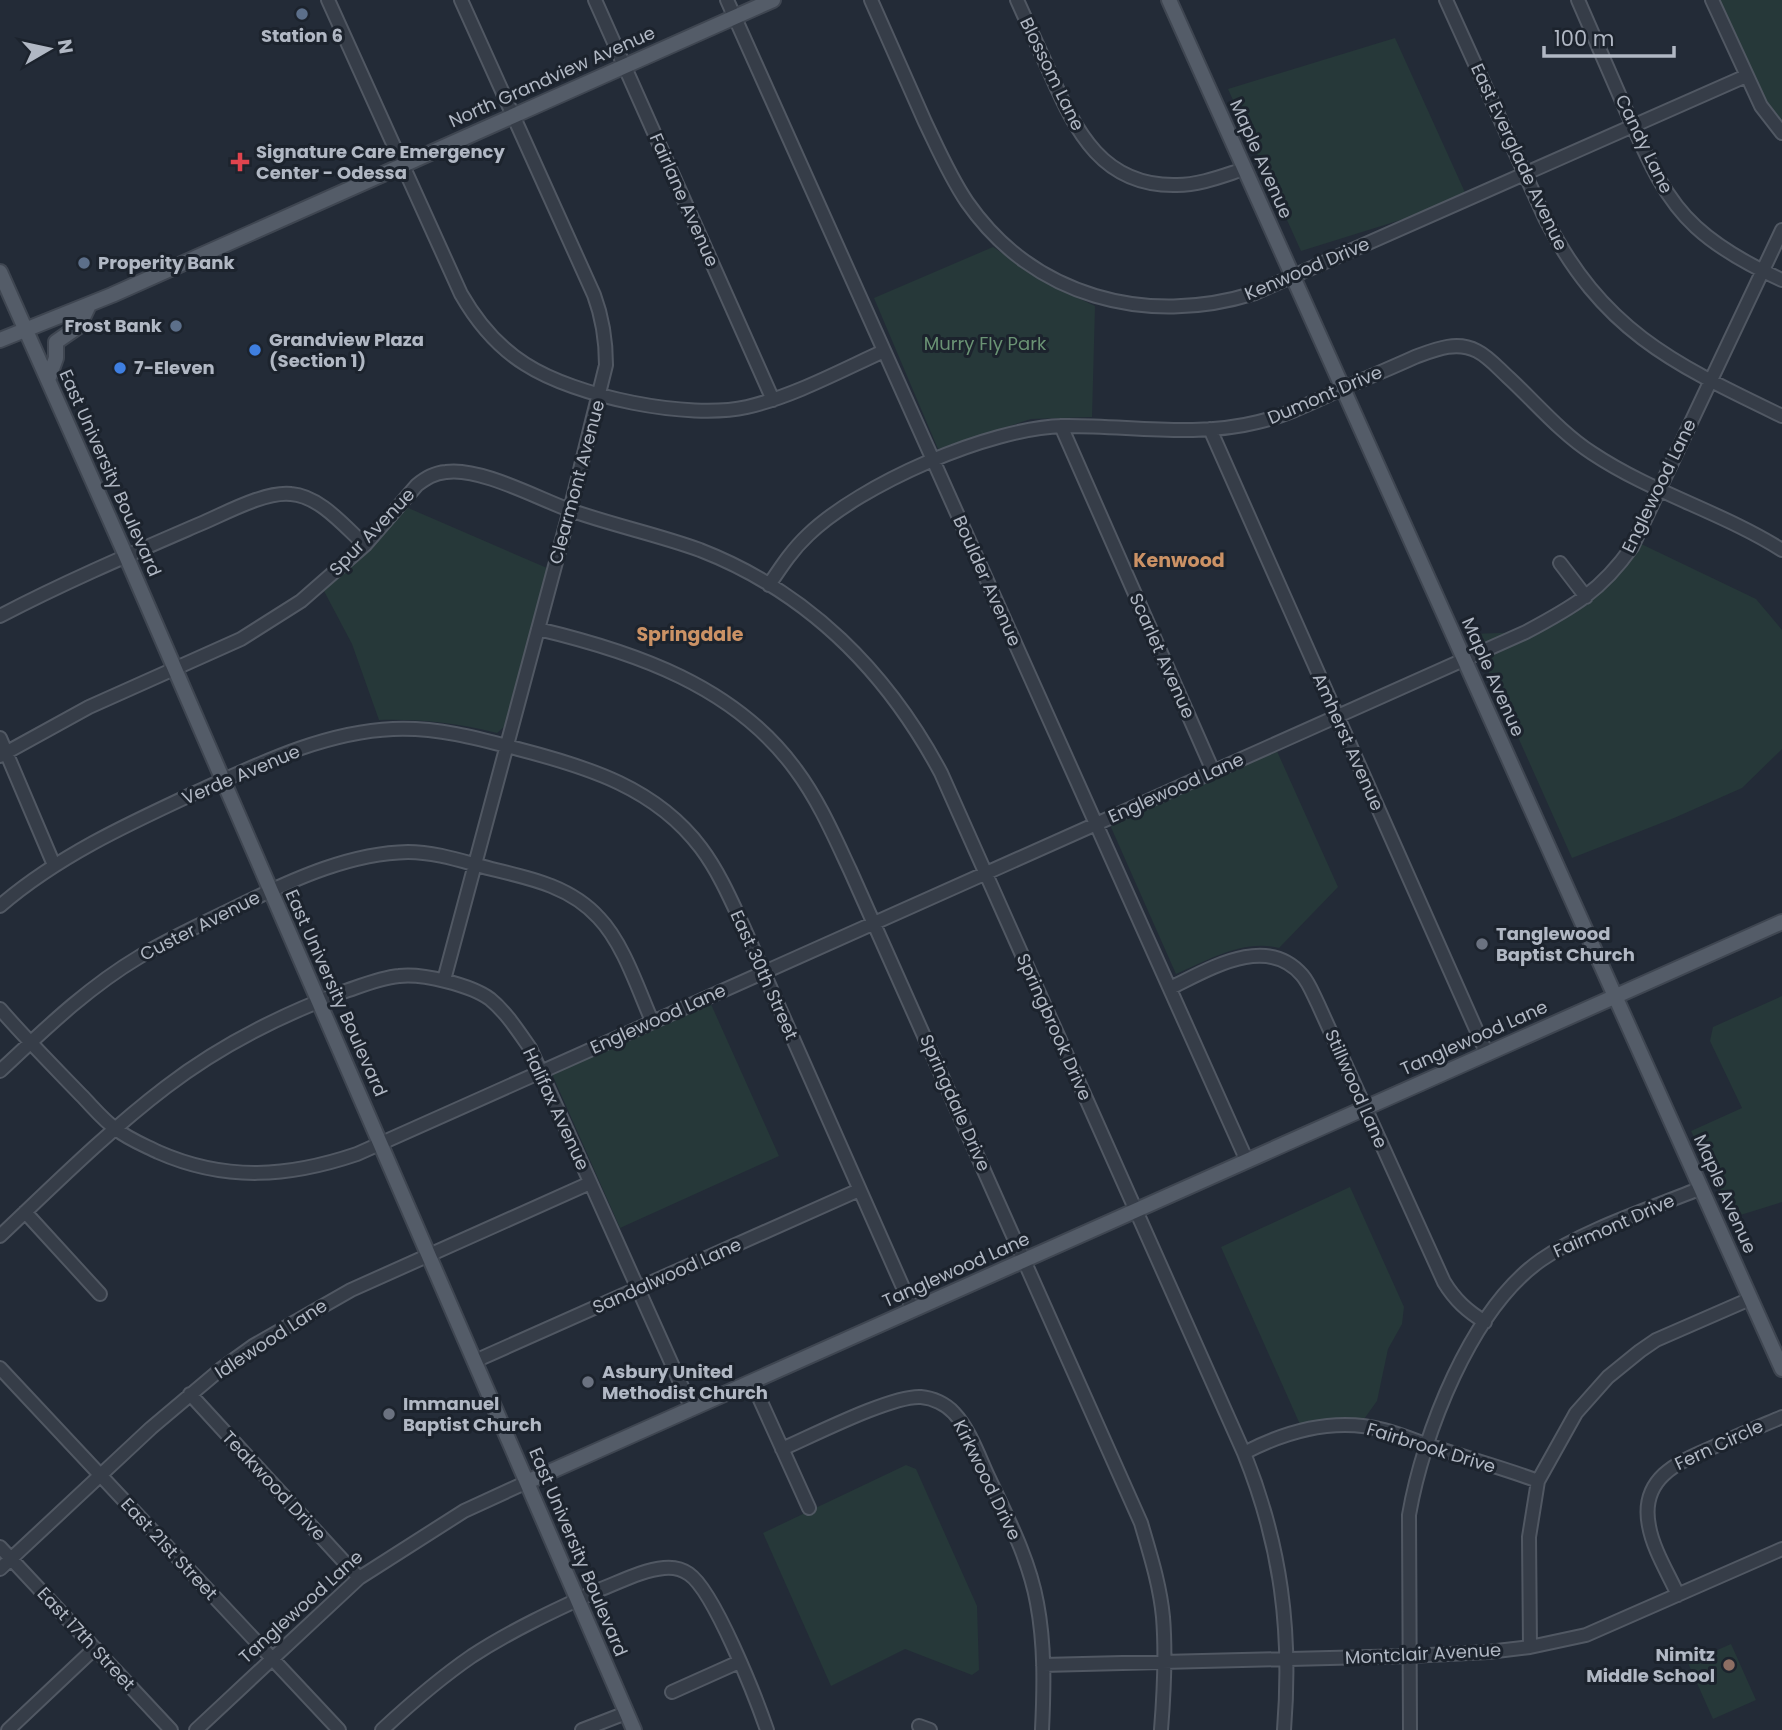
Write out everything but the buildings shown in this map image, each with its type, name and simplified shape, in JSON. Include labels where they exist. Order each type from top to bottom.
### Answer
[{"type":"main road","name":"North Grandview Avenue","points":[[0,340],[89,304],[772,0]]},
{"type":"main road","name":"Maple Avenue","points":[[1169,0],[1782,1369]]},
{"type":"main road","name":"East University Boulevard","points":[[0,272],[126,556],[634,1730]]},
{"type":"main road","points":[[48,380],[56,358],[56,342],[79,326],[89,304]]},
{"type":"main road","name":"Tanglewood Lane","points":[[527,1482],[1782,922]]},
{"type":"street","points":[[328,0],[461,294],[481,325],[510,353],[526,364],[555,379],[600,394],[687,410],[729,410],[773,400],[884,351]]},
{"type":"street","name":"Clearmont Avenue","points":[[444,980],[570,510],[606,365],[602,317],[594,295],[461,0]]},
{"type":"street","name":"Fairlane Avenue","points":[[595,0],[773,400]]},
{"type":"street","name":"Boulder Avenue","points":[[727,0],[1247,1161]]},
{"type":"street","name":"Kenwood Drive","points":[[871,0],[955,183],[982,222],[1015,254],[1049,277],[1088,293],[1156,308],[1220,302],[1255,293],[1746,76]]},
{"type":"street","name":"Blossom Lane","points":[[1017,0],[1068,114],[1087,144],[1106,163],[1132,177],[1163,185],[1192,184],[1244,169]]},
{"type":"street","name":"East Everglade Avenue","points":[[1446,0],[1558,244],[1584,283],[1602,304],[1642,339],[1710,382],[1782,416]]},
{"type":"street","name":"Candy Lane","points":[[1578,0],[1657,176],[1679,210],[1711,240],[1782,280]]},
{"type":"street","points":[[1712,0],[1768,118],[1782,133]]},
{"type":"street","name":"Englewood Lane","points":[[0,1009],[115,1129],[174,1159],[208,1168],[249,1174],[286,1172],[320,1166],[357,1154],[1537,626],[1586,597],[1616,570],[1632,547],[1782,230]]},
{"type":"street","name":"Dumont Drive","points":[[769,585],[787,558],[807,536],[830,517],[875,489],[971,444],[1026,430],[1061,426],[1210,429],[1258,423],[1296,410],[1434,350],[1458,346],[1469,348],[1489,359],[1580,445],[1659,491],[1740,527],[1782,550]]},
{"type":"street","name":"Scarlet Avenue","points":[[1061,426],[1213,771]]},
{"type":"street","name":"Amherst Avenue","points":[[1210,429],[1487,1054]]},
{"type":"street","name":"Spur Avenue","points":[[3,753],[89,707],[241,639],[301,601],[365,545],[417,485],[427,478],[443,472],[467,473],[570,510]]},
{"type":"street","points":[[0,616],[126,556],[252,503],[287,494],[300,495],[314,502],[365,545]]},
{"type":"street","name":"Springbrook Drive","points":[[570,510],[701,551],[769,585],[852,649],[887,689],[922,738],[941,774],[1244,1453],[1272,1533],[1282,1585],[1286,1633],[1284,1730]]},
{"type":"street","points":[[1560,563],[1586,597]]},
{"type":"street","name":"Springdale Drive","points":[[538,629],[617,649],[673,672],[701,687],[750,722],[784,754],[813,796],[874,923],[1141,1523],[1161,1605],[1164,1662],[1161,1730]]},
{"type":"street","name":"Verde Avenue","points":[[0,906],[54,865],[113,831],[222,780],[293,751],[342,736],[386,730],[445,731],[507,746]]},
{"type":"street","points":[[0,738],[3,753],[54,865]]},
{"type":"street","name":"East 30th Street","points":[[507,746],[610,777],[643,794],[678,822],[703,850],[744,928],[913,1310]]},
{"type":"street","name":"Custer Avenue","points":[[0,1071],[65,1010],[138,958],[205,921],[328,868],[366,856],[405,852],[428,852],[545,883],[575,896],[604,923],[611,934],[652,1021]]},
{"type":"street","name":"Stillwood Lane","points":[[1170,988],[1213,968],[1251,956],[1274,957],[1293,966],[1307,981],[1444,1282],[1454,1298],[1468,1312],[1485,1322]]},
{"type":"street","name":"Halifax Avenue","points":[[0,1236],[115,1129],[168,1085],[202,1062],[318,1001],[370,982],[399,975],[428,976],[489,998],[512,1022],[530,1048],[692,1409]]},
{"type":"street","name":"Idlewood Lane","points":[[0,1569],[190,1394],[221,1369],[286,1325],[351,1290],[590,1183]]},
{"type":"street","name":"Fairmont Drive","points":[[1410,1730],[1409,1515],[1414,1482],[1425,1444],[1448,1387],[1485,1322],[1517,1280],[1540,1261],[1560,1248],[1701,1188]]},
{"type":"street","name":"Sandalwood Lane","points":[[475,1361],[859,1190]]},
{"type":"street","points":[[25,1212],[100,1294]]},
{"type":"street","points":[[1530,1647],[1529,1537],[1538,1481],[1576,1413],[1600,1385],[1626,1361],[1656,1340],[1751,1299]]},
{"type":"street","name":"East 21st Street","points":[[0,1368],[338,1730]]},
{"type":"street","points":[[752,1382],[809,1508]]},
{"type":"street","name":"Teakwood Drive","points":[[190,1394],[359,1578]]},
{"type":"street","name":"Kirkwood Drive","points":[[782,1449],[866,1413],[910,1398],[929,1398],[954,1413],[976,1451],[1025,1561],[1037,1603],[1044,1665],[1042,1730]]},
{"type":"street","name":"Fern Circle","points":[[1678,1595],[1649,1528],[1648,1507],[1654,1488],[1666,1471],[1683,1459],[1782,1417]]},
{"type":"street","name":"Fairbrook Drive","points":[[1244,1453],[1294,1431],[1330,1425],[1368,1427],[1538,1481]]},
{"type":"street","name":"Tanglewood Lane","points":[[196,1730],[359,1578],[436,1527],[527,1482]]},
{"type":"street","name":"East 17th Street","points":[[0,1547],[172,1730]]},
{"type":"street","name":"Montclair Avenue","points":[[1044,1665],[1409,1656],[1530,1647],[1586,1635],[1782,1549]]},
{"type":"street","points":[[382,1730],[411,1703],[503,1637],[577,1600],[661,1568],[680,1569],[702,1586],[739,1662],[767,1730]]},
{"type":"street","points":[[8,1730],[95,1648]]},
{"type":"street","points":[[672,1692],[739,1662]]},
{"type":"street","points":[[582,1730],[626,1713]]},
{"type":"green space","points":[[1712,0],[1782,0],[1782,133]]},
{"type":"green space","points":[[1395,38],[1468,199],[1301,251],[1228,89]]},
{"type":"green space","name":"Murry Fly Park","points":[[993,247],[1053,286],[1095,306],[1092,417],[1031,419],[938,449],[874,298]]},
{"type":"green space","points":[[406,507],[547,568],[505,726],[497,733],[438,722],[379,720],[352,644],[324,591],[373,544]]},
{"type":"green space","points":[[1635,541],[1756,599],[1782,630],[1782,749],[1742,788],[1572,858],[1472,634],[1526,632],[1572,607]]},
{"type":"green space","points":[[1276,749],[1338,887],[1279,948],[1252,946],[1226,952],[1176,974],[1110,825]]},
{"type":"green space","points":[[1782,996],[1782,1202],[1734,1217],[1691,1131],[1742,1108],[1710,1041],[1713,1027]]},
{"type":"green space","points":[[710,1002],[779,1156],[620,1228],[552,1074]]},
{"type":"green space","points":[[1350,1187],[1404,1307],[1402,1324],[1388,1349],[1377,1401],[1359,1426],[1302,1429],[1221,1247]]},
{"type":"green space","points":[[906,1465],[916,1469],[977,1606],[979,1670],[972,1675],[905,1649],[831,1686],[763,1533]]},
{"type":"green space","points":[[1731,1644],[1756,1700],[1713,1719],[1688,1663]]},
{"type":"place","name":"Station 6","points":[[302,14]]},
{"type":"place","name":"Signature Care Emergency Center - Odessa","points":[[240,162]]},
{"type":"place","name":"Properity Bank","points":[[84,263]]},
{"type":"place","name":"Frost Bank","points":[[176,326]]},
{"type":"place","name":"Grandview Plaza (Section 1)","points":[[255,350]]},
{"type":"place","name":"7-Eleven","points":[[120,368]]},
{"type":"place","name":"Tanglewood Baptist Church","points":[[1482,944]]},
{"type":"place","name":"Asbury United Methodist Church","points":[[588,1382]]},
{"type":"place","name":"Immanuel Baptist Church","points":[[389,1414]]},
{"type":"place","name":"Nimitz Middle School","points":[[1729,1665]]},
{"type":"district","name":"Kenwood","points":[[1179,560]]},
{"type":"district","name":"Springdale","points":[[690,634]]}]
